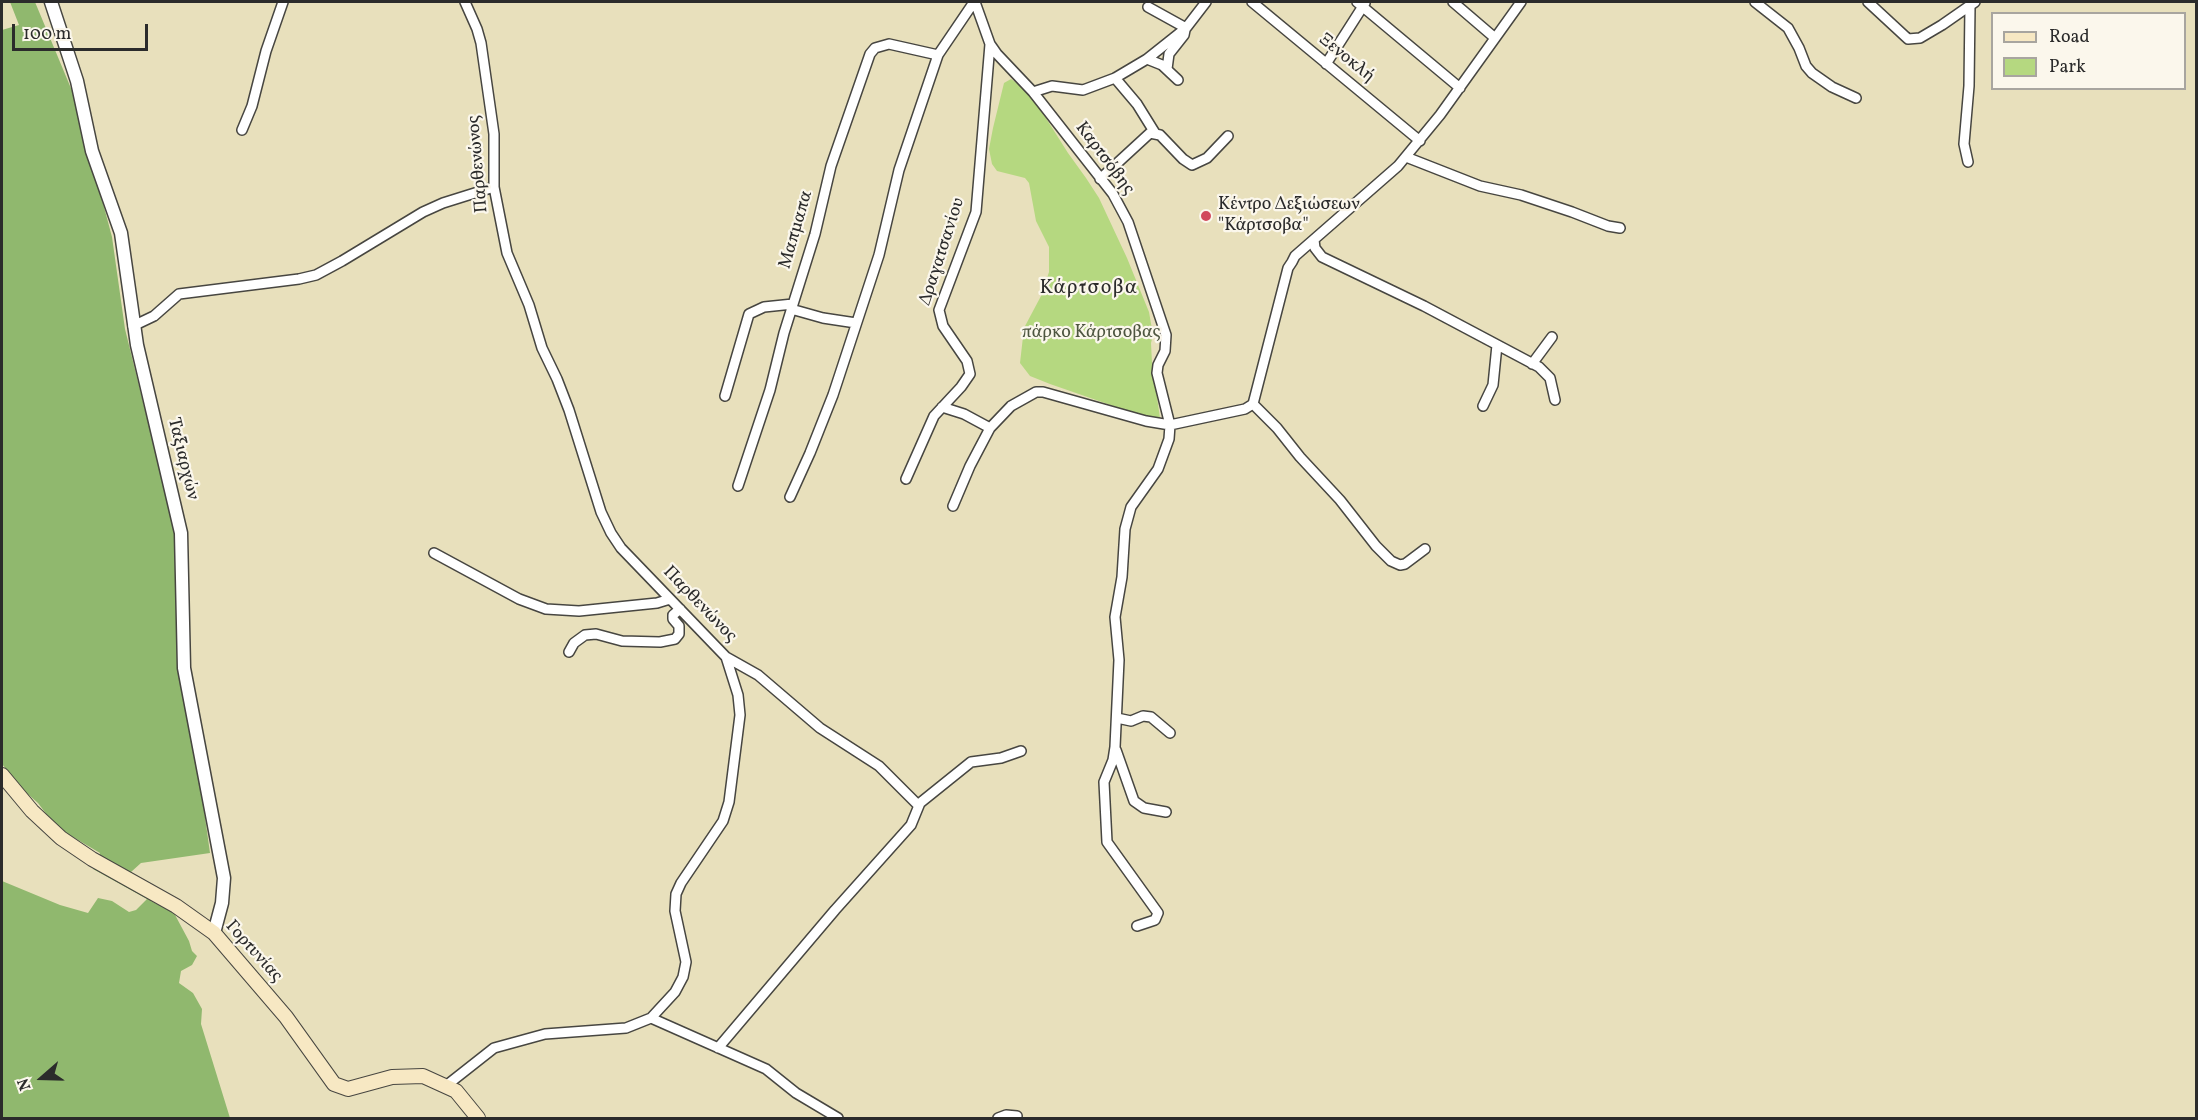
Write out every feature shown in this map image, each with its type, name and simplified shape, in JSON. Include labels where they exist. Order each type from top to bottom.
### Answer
[{"type":"main road","name":"Γορτυνίας","points":[[2,775],[32,811],[61,838],[92,859],[176,906],[214,933],[286,1017],[334,1084],[343,1088],[353,1088],[392,1077],[413,1075],[423,1076],[447,1085]]},
{"type":"main road","points":[[447,1085],[464,1098],[478,1119]]},
{"type":"street","name":"Ταξιαρχών","points":[[51,2],[77,81],[92,151],[121,233],[133,326],[183,543],[184,668],[224,878],[222,903],[214,933]]},
{"type":"street","points":[[242,130],[252,106],[266,51],[283,2]]},
{"type":"street","name":"Παρθενώνος","points":[[447,1085],[485,1054],[505,1045],[545,1034],[626,1028],[651,1018],[675,992],[684,978],[686,969],[685,953],[675,910],[676,894],[681,883],[719,828],[729,802],[740,715],[738,695],[726,657],[621,548],[604,519],[569,410],[542,348],[530,305],[508,257],[494,187],[494,134],[484,62],[477,29],[465,2]]},
{"type":"street","points":[[790,497],[833,395],[879,255],[899,170],[938,55],[974,2]]},
{"type":"street","name":"Καρτσόβης","points":[[974,2],[990,44],[1033,92],[1113,194],[1128,222],[1132,240],[1166,335],[1166,351],[1158,365],[1157,374],[1170,425]]},
{"type":"street","points":[[1033,92],[1052,86],[1083,90],[1115,78],[1147,58],[1186,28],[1206,2]]},
{"type":"street","name":"Ξενοκλή","points":[[1252,2],[1420,141]]},
{"type":"street","points":[[1453,2],[1495,38]]},
{"type":"street","points":[[953,506],[990,428],[1011,406],[1029,395],[1043,392],[1064,400],[1170,425],[1245,409],[1253,404],[1288,268],[1295,256],[1406,157],[1460,88],[1521,2]]},
{"type":"street","points":[[1755,2],[1788,28],[1806,66],[1812,73],[1832,87],[1856,98]]},
{"type":"street","points":[[1868,2],[1908,39],[1920,38],[1972,4]]},
{"type":"street","points":[[1326,64],[1362,3],[1460,88]]},
{"type":"street","points":[[1968,162],[1965,144],[1972,4]]},
{"type":"street","points":[[1148,7],[1186,28]]},
{"type":"street","points":[[1167,69],[1169,54],[1184,35],[1186,28]]},
{"type":"street","name":"Μαπμαπα","points":[[738,486],[770,390],[792,307],[815,234],[831,166],[870,54],[875,48],[889,44],[938,55]]},
{"type":"street","name":"Δραγατσανίου","points":[[906,479],[924,435],[942,407],[970,374],[967,361],[941,322],[939,310],[976,212],[990,44]]},
{"type":"street","points":[[1147,58],[1167,69],[1178,80]]},
{"type":"street","points":[[1115,78],[1137,104],[1155,133]]},
{"type":"street","points":[[1100,179],[1150,133],[1160,135],[1192,165],[1207,158],[1228,136]]},
{"type":"street","points":[[1406,157],[1480,186],[1521,195],[1608,226],[1620,228]]},
{"type":"street","points":[[133,326],[154,316],[179,294],[299,279],[316,274],[423,212],[442,203],[494,187]]},
{"type":"street","points":[[1314,240],[1315,248],[1322,257],[1424,306],[1539,367],[1550,378],[1555,400]]},
{"type":"street","points":[[725,396],[749,314],[764,307],[792,307],[823,318],[856,323]]},
{"type":"street","points":[[1532,364],[1552,338]]},
{"type":"street","points":[[1483,406],[1493,385],[1497,345]]},
{"type":"street","points":[[1253,404],[1277,428],[1391,561],[1400,565],[1405,564],[1425,549]]},
{"type":"street","points":[[942,407],[964,414],[990,428]]},
{"type":"street","points":[[1137,926],[1155,920],[1158,913],[1110,848],[1105,837],[1104,782],[1113,760],[1117,718],[1119,652],[1114,628],[1122,577],[1125,529],[1131,507],[1147,487],[1162,459],[1169,439],[1170,425]]},
{"type":"street","points":[[434,553],[513,596],[546,609],[579,610],[657,603],[670,599]]},
{"type":"street","points":[[569,652],[574,643],[585,635],[596,634],[622,641],[660,642],[675,639],[680,631],[673,615],[680,609]]},
{"type":"street","points":[[726,657],[758,675],[820,728],[879,766],[918,805]]},
{"type":"street","points":[[1117,718],[1131,721],[1143,716],[1151,717],[1170,733]]},
{"type":"street","points":[[1115,747],[1134,801],[1144,808],[1166,812]]},
{"type":"street","points":[[718,1048],[911,825],[918,805],[972,762],[1001,758],[1021,751]]},
{"type":"street","points":[[651,1018],[766,1069],[796,1093],[838,1119]]},
{"type":"street","points":[[998,1119],[1006,1115],[1017,1116]]},
{"type":"green space","points":[[10,2],[35,2],[75,98],[112,237],[125,329],[175,532],[184,668],[210,853],[141,863],[131,872],[157,890],[151,901],[174,913],[192,951],[197,956],[192,965],[181,971],[179,983],[193,993],[202,1009],[201,1024],[230,1118],[2,1118],[2,881],[60,905],[88,913],[98,898],[112,901],[129,912],[136,910],[147,899],[93,869],[100,853],[56,827],[38,803],[23,790],[2,764],[2,30],[19,25]]},
{"type":"green space","name":"πάρκο Κάρτσοβας","points":[[1011,79],[1024,88],[1044,115],[1099,198],[1127,258],[1149,312],[1153,335],[1152,363],[1160,418],[1148,418],[1050,384],[1030,376],[1020,363],[1024,328],[1041,296],[1049,272],[1049,247],[1036,221],[1029,183],[1025,178],[997,171],[992,164],[989,149],[993,128],[1004,83]]},
{"type":"place","name":"Κέντρο Δεξιώσεων \"Κάρτσοβα\"","points":[[1206,216]]},
{"type":"district","name":"Κάρτσοβα","points":[[1089,289]]}]
